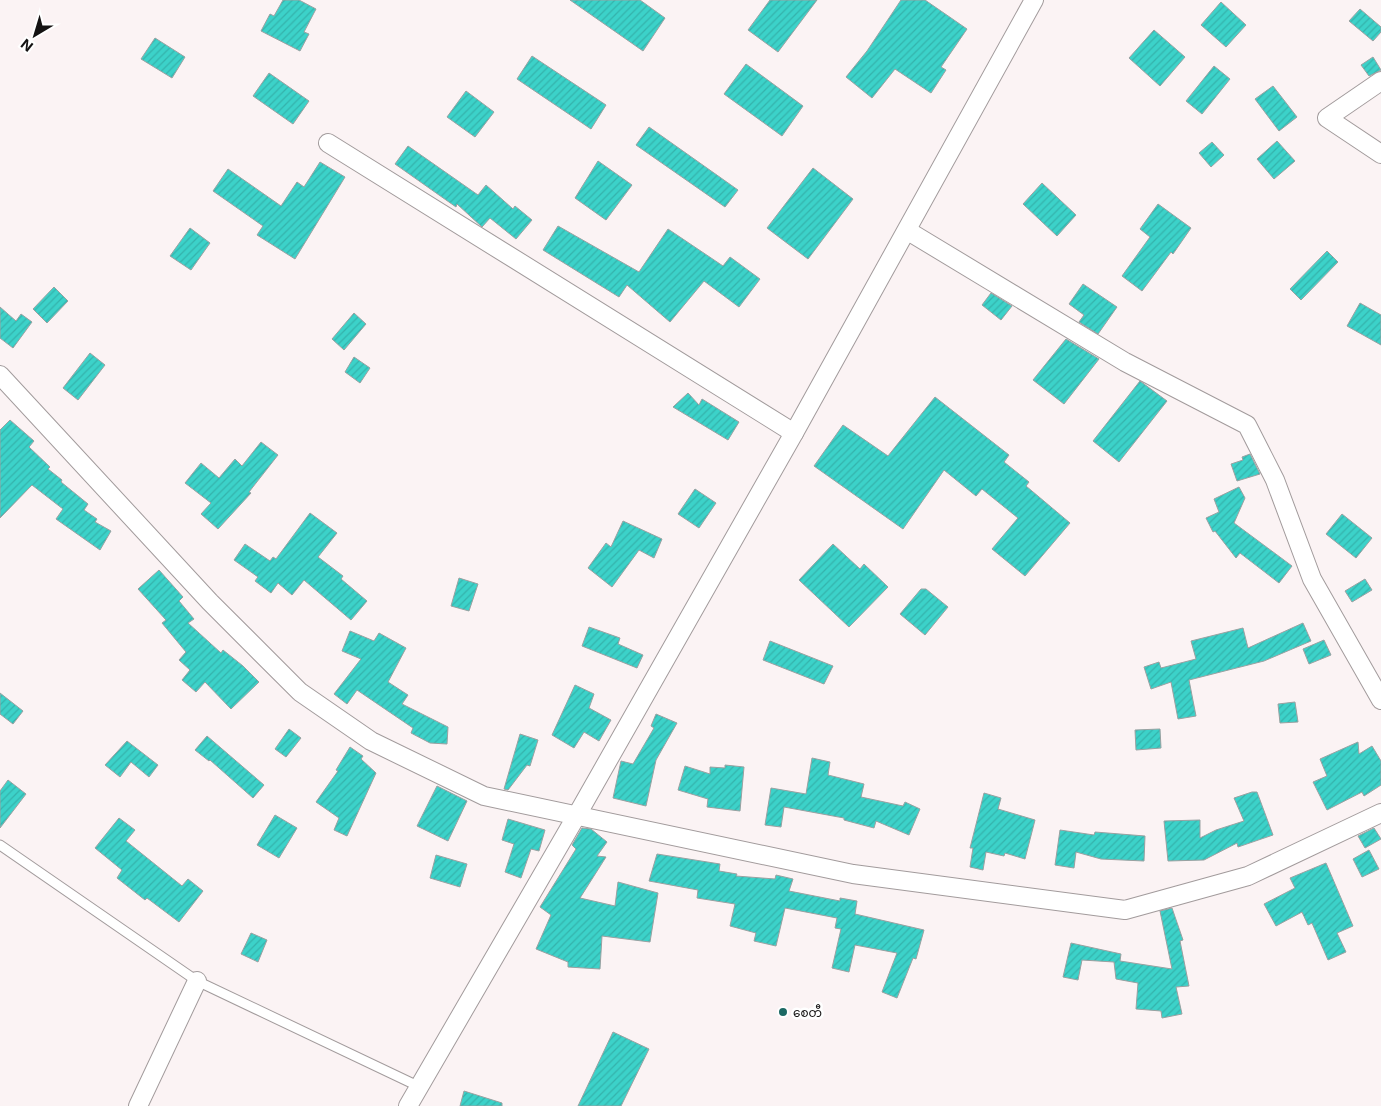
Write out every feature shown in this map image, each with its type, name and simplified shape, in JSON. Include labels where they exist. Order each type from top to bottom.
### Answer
[{"type":"street","points":[[408,1106],[577,816],[794,433],[908,231],[1034,0]]},
{"type":"street","points":[[1381,81],[1327,118],[1381,154]]},
{"type":"street","points":[[328,142],[794,433]]},
{"type":"street","points":[[908,231],[1126,362],[1247,425],[1275,480],[1312,579],[1381,700]]},
{"type":"street","points":[[0,375],[210,602],[300,692],[371,741],[484,796],[853,874],[1125,910],[1248,876],[1381,814]]},
{"type":"street","points":[[138,1106],[196,981]]},
{"type":"lane","points":[[0,845],[196,981],[420,1087]]},
{"type":"building","points":[[283,0],[299,0],[316,9],[304,32],[309,34],[300,51],[261,31],[270,14],[274,16]]},
{"type":"building","points":[[570,0],[640,0],[665,18],[643,51]]},
{"type":"building","points":[[770,0],[817,0],[778,52],[748,30]]},
{"type":"building","points":[[901,0],[925,0],[967,29],[941,67],[946,70],[931,93],[895,69],[872,98],[846,77],[867,51]]},
{"type":"building","points":[[1221,2],[1246,25],[1226,47],[1201,25]]},
{"type":"building","points":[[1360,9],[1381,27],[1381,32],[1373,41],[1349,21]]},
{"type":"building","points":[[1154,30],[1185,57],[1160,86],[1129,58]]},
{"type":"building","points":[[155,38],[185,57],[172,78],[141,59]]},
{"type":"building","points":[[532,56],[606,105],[591,129],[517,79]]},
{"type":"building","points":[[1373,57],[1381,70],[1369,76],[1361,65]]},
{"type":"building","points":[[746,64],[803,106],[782,136],[724,94]]},
{"type":"building","points":[[1214,66],[1230,79],[1202,114],[1186,101]]},
{"type":"building","points":[[269,73],[309,101],[293,124],[253,96]]},
{"type":"building","points":[[1273,86],[1297,117],[1279,131],[1255,99]]},
{"type":"building","points":[[466,91],[494,112],[475,137],[447,117]]},
{"type":"building","points":[[649,127],[738,190],[725,207],[636,145]]},
{"type":"building","points":[[1277,141],[1295,161],[1274,179],[1257,159]]},
{"type":"building","points":[[1212,142],[1224,155],[1211,167],[1199,153]]},
{"type":"building","points":[[408,146],[478,195],[486,185],[513,209],[515,206],[532,220],[516,239],[490,218],[482,227],[457,204],[456,207],[395,164]]},
{"type":"building","points":[[598,161],[632,185],[606,220],[575,198]]},
{"type":"building","points":[[320,162],[345,177],[295,259],[257,235],[263,226],[213,191],[228,169],[281,206],[297,182],[304,187]]},
{"type":"building","points":[[813,168],[853,199],[808,259],[767,228]]},
{"type":"building","points":[[1042,183],[1076,215],[1057,236],[1023,204]]},
{"type":"building","points":[[1158,204],[1191,228],[1173,254],[1171,252],[1142,291],[1122,276],[1150,237],[1140,229]]},
{"type":"building","points":[[558,226],[639,272],[668,229],[723,266],[730,257],[760,279],[739,307],[704,281],[670,322],[627,285],[619,297],[543,250]]},
{"type":"building","points":[[190,228],[210,243],[191,270],[170,256]]},
{"type":"building","points":[[1327,251],[1338,262],[1301,300],[1290,289]]},
{"type":"building","points":[[1083,284],[1117,307],[1098,334],[1079,322],[1084,315],[1069,304]]},
{"type":"building","points":[[54,287],[68,301],[47,323],[33,309]]},
{"type":"building","points":[[991,293],[1012,306],[1001,320],[982,305]]},
{"type":"building","points":[[1360,303],[1381,315],[1381,345],[1347,326]]},
{"type":"building","points":[[0,307],[16,321],[21,314],[32,322],[13,348],[0,338]]},
{"type":"building","points":[[354,313],[366,324],[344,350],[332,339]]},
{"type":"building","points":[[1066,339],[1099,359],[1064,404],[1033,380]]},
{"type":"building","points":[[90,353],[105,365],[78,400],[63,388]]},
{"type":"building","points":[[354,357],[370,368],[360,383],[345,372]]},
{"type":"building","points":[[1140,381],[1167,401],[1119,462],[1093,441]]},
{"type":"building","points":[[688,393],[699,405],[702,399],[739,422],[728,440],[673,407]]},
{"type":"building","points":[[935,397],[1009,455],[1004,462],[1029,482],[1026,486],[1070,523],[1025,576],[992,549],[1018,518],[982,489],[976,496],[944,470],[903,529],[814,466],[843,425],[888,456]]},
{"type":"building","points":[[10,420],[34,441],[29,447],[50,467],[48,469],[88,504],[84,510],[97,519],[95,522],[111,531],[100,550],[56,519],[63,509],[32,485],[0,518],[0,430]]},
{"type":"building","points":[[261,442],[278,455],[249,492],[251,493],[218,529],[201,514],[211,503],[185,483],[201,463],[219,478],[235,459],[242,466]]},
{"type":"building","points":[[1250,454],[1260,474],[1237,481],[1231,464],[1243,460],[1242,457]]},
{"type":"building","points":[[1239,487],[1245,498],[1234,523],[1292,566],[1279,583],[1240,553],[1236,558],[1215,531],[1213,532],[1206,518],[1219,512],[1214,499]]},
{"type":"building","points":[[695,489],[716,503],[699,528],[678,514]]},
{"type":"building","points":[[310,513],[337,533],[318,557],[343,576],[341,579],[367,601],[351,620],[304,580],[292,595],[278,583],[271,593],[255,581],[258,577],[234,560],[245,544],[270,561],[273,557],[276,559]]},
{"type":"building","points":[[1342,514],[1372,538],[1356,558],[1326,534]]},
{"type":"building","points":[[623,521],[662,539],[654,558],[639,550],[612,587],[588,568],[606,543],[611,547]]},
{"type":"building","points":[[833,544],[860,569],[864,564],[888,587],[849,627],[799,580]]},
{"type":"building","points":[[159,570],[183,597],[179,601],[194,619],[188,623],[221,653],[223,650],[243,666],[259,682],[231,709],[205,682],[196,692],[182,680],[190,670],[179,660],[186,652],[162,623],[166,620],[138,589]]},
{"type":"building","points":[[459,578],[478,584],[469,611],[451,606]]},
{"type":"building","points":[[1365,579],[1372,590],[1352,602],[1345,591]]},
{"type":"building","points":[[921,589],[926,589],[948,607],[925,635],[900,614]]},
{"type":"building","points":[[1303,623],[1311,641],[1264,661],[1189,680],[1196,716],[1178,719],[1171,682],[1151,689],[1144,667],[1159,662],[1161,668],[1196,659],[1191,641],[1243,628],[1248,648]]},
{"type":"building","points":[[589,627],[620,638],[618,644],[643,655],[637,668],[582,646]]},
{"type":"building","points":[[350,631],[374,641],[379,633],[406,648],[388,682],[408,695],[402,704],[448,727],[447,744],[430,743],[411,733],[413,728],[357,690],[347,704],[334,694],[361,659],[342,651]]},
{"type":"building","points":[[1324,640],[1331,655],[1309,664],[1303,649]]},
{"type":"building","points":[[770,641],[833,666],[824,684],[763,660]]},
{"type":"building","points":[[575,685],[594,694],[589,708],[611,720],[599,741],[584,732],[574,748],[552,735]]},
{"type":"building","points":[[0,693],[23,711],[13,724],[0,714]]},
{"type":"building","points":[[1295,702],[1298,722],[1280,723],[1278,704]]},
{"type":"building","points":[[656,714],[677,723],[656,760],[646,806],[613,798],[621,761],[633,764],[654,728],[651,726]]},
{"type":"building","points":[[289,729],[301,738],[286,757],[275,749]]},
{"type":"building","points":[[1160,729],[1161,748],[1136,750],[1135,730]]},
{"type":"building","points":[[520,734],[538,740],[530,766],[527,765],[508,790],[504,789]]},
{"type":"building","points":[[207,736],[264,785],[253,798],[210,760],[195,750]]},
{"type":"building","points":[[127,741],[158,765],[149,777],[131,762],[120,777],[105,765]]},
{"type":"building","points":[[1358,742],[1359,754],[1372,746],[1381,761],[1381,785],[1364,796],[1362,792],[1327,810],[1313,782],[1327,776],[1320,759]]},
{"type":"building","points":[[350,747],[363,756],[361,759],[376,773],[347,836],[334,830],[339,818],[316,802],[338,771],[336,770]]},
{"type":"building","points":[[812,758],[830,762],[828,775],[864,784],[861,797],[903,806],[905,802],[920,809],[909,835],[876,821],[874,828],[844,820],[844,818],[784,807],[781,827],[765,825],[771,788],[806,794]]},
{"type":"building","points":[[725,765],[744,767],[740,811],[707,807],[708,799],[678,790],[685,766],[710,774],[710,767],[725,768]]},
{"type":"building","points":[[8,780],[26,794],[0,828],[0,791]]},
{"type":"building","points":[[437,786],[467,801],[448,841],[417,826]]},
{"type":"building","points":[[1257,792],[1273,835],[1238,847],[1237,843],[1204,860],[1168,861],[1164,821],[1200,820],[1200,838],[1216,830],[1244,821],[1234,798]]},
{"type":"building","points":[[984,793],[1001,798],[998,809],[1035,820],[1025,859],[1005,853],[1004,856],[986,852],[983,870],[970,867],[973,848],[970,848]]},
{"type":"building","points":[[275,815],[297,828],[279,858],[257,845]]},
{"type":"building","points":[[119,818],[135,830],[126,841],[182,886],[188,879],[203,891],[179,922],[147,898],[145,900],[117,878],[122,870],[95,848]]},
{"type":"building","points":[[508,819],[545,830],[539,851],[531,849],[521,878],[505,872],[514,844],[502,840]]},
{"type":"building","points":[[582,828],[591,829],[607,842],[597,856],[606,857],[580,898],[615,906],[618,882],[658,893],[650,942],[602,936],[600,969],[568,967],[568,962],[536,949],[551,915],[540,907],[576,849],[572,845]]},
{"type":"building","points":[[1374,828],[1381,839],[1365,848],[1358,836]]},
{"type":"building","points":[[1060,830],[1094,835],[1095,832],[1145,836],[1144,861],[1101,859],[1076,852],[1074,868],[1055,865]]},
{"type":"building","points":[[1369,850],[1379,869],[1362,877],[1353,859]]},
{"type":"building","points":[[657,854],[720,864],[719,871],[737,874],[736,876],[775,879],[776,875],[793,879],[789,891],[840,901],[840,898],[857,901],[855,914],[924,930],[916,959],[913,958],[897,998],[882,992],[897,953],[855,945],[849,972],[832,968],[841,929],[835,928],[837,918],[785,908],[776,946],[754,941],[756,933],[730,926],[735,904],[697,898],[698,890],[649,881]]},
{"type":"building","points":[[436,855],[467,864],[460,887],[430,878]]},
{"type":"building","points":[[1326,863],[1353,926],[1337,933],[1346,952],[1328,960],[1312,923],[1308,925],[1302,912],[1276,926],[1264,904],[1295,888],[1290,878]]},
{"type":"building","points":[[1172,908],[1183,940],[1180,941],[1189,986],[1176,987],[1182,1014],[1162,1018],[1161,1011],[1136,1009],[1138,983],[1116,979],[1114,962],[1082,960],[1078,980],[1063,977],[1071,943],[1121,954],[1120,961],[1172,969],[1160,911]]},
{"type":"building","points":[[251,933],[267,940],[258,962],[241,954]]},
{"type":"building","points":[[613,1032],[649,1049],[621,1106],[578,1106]]},
{"type":"building","points":[[464,1091],[502,1103],[502,1106],[460,1106]]},
{"type":"place","name":"စေတီ","points":[[783,1012]]}]
